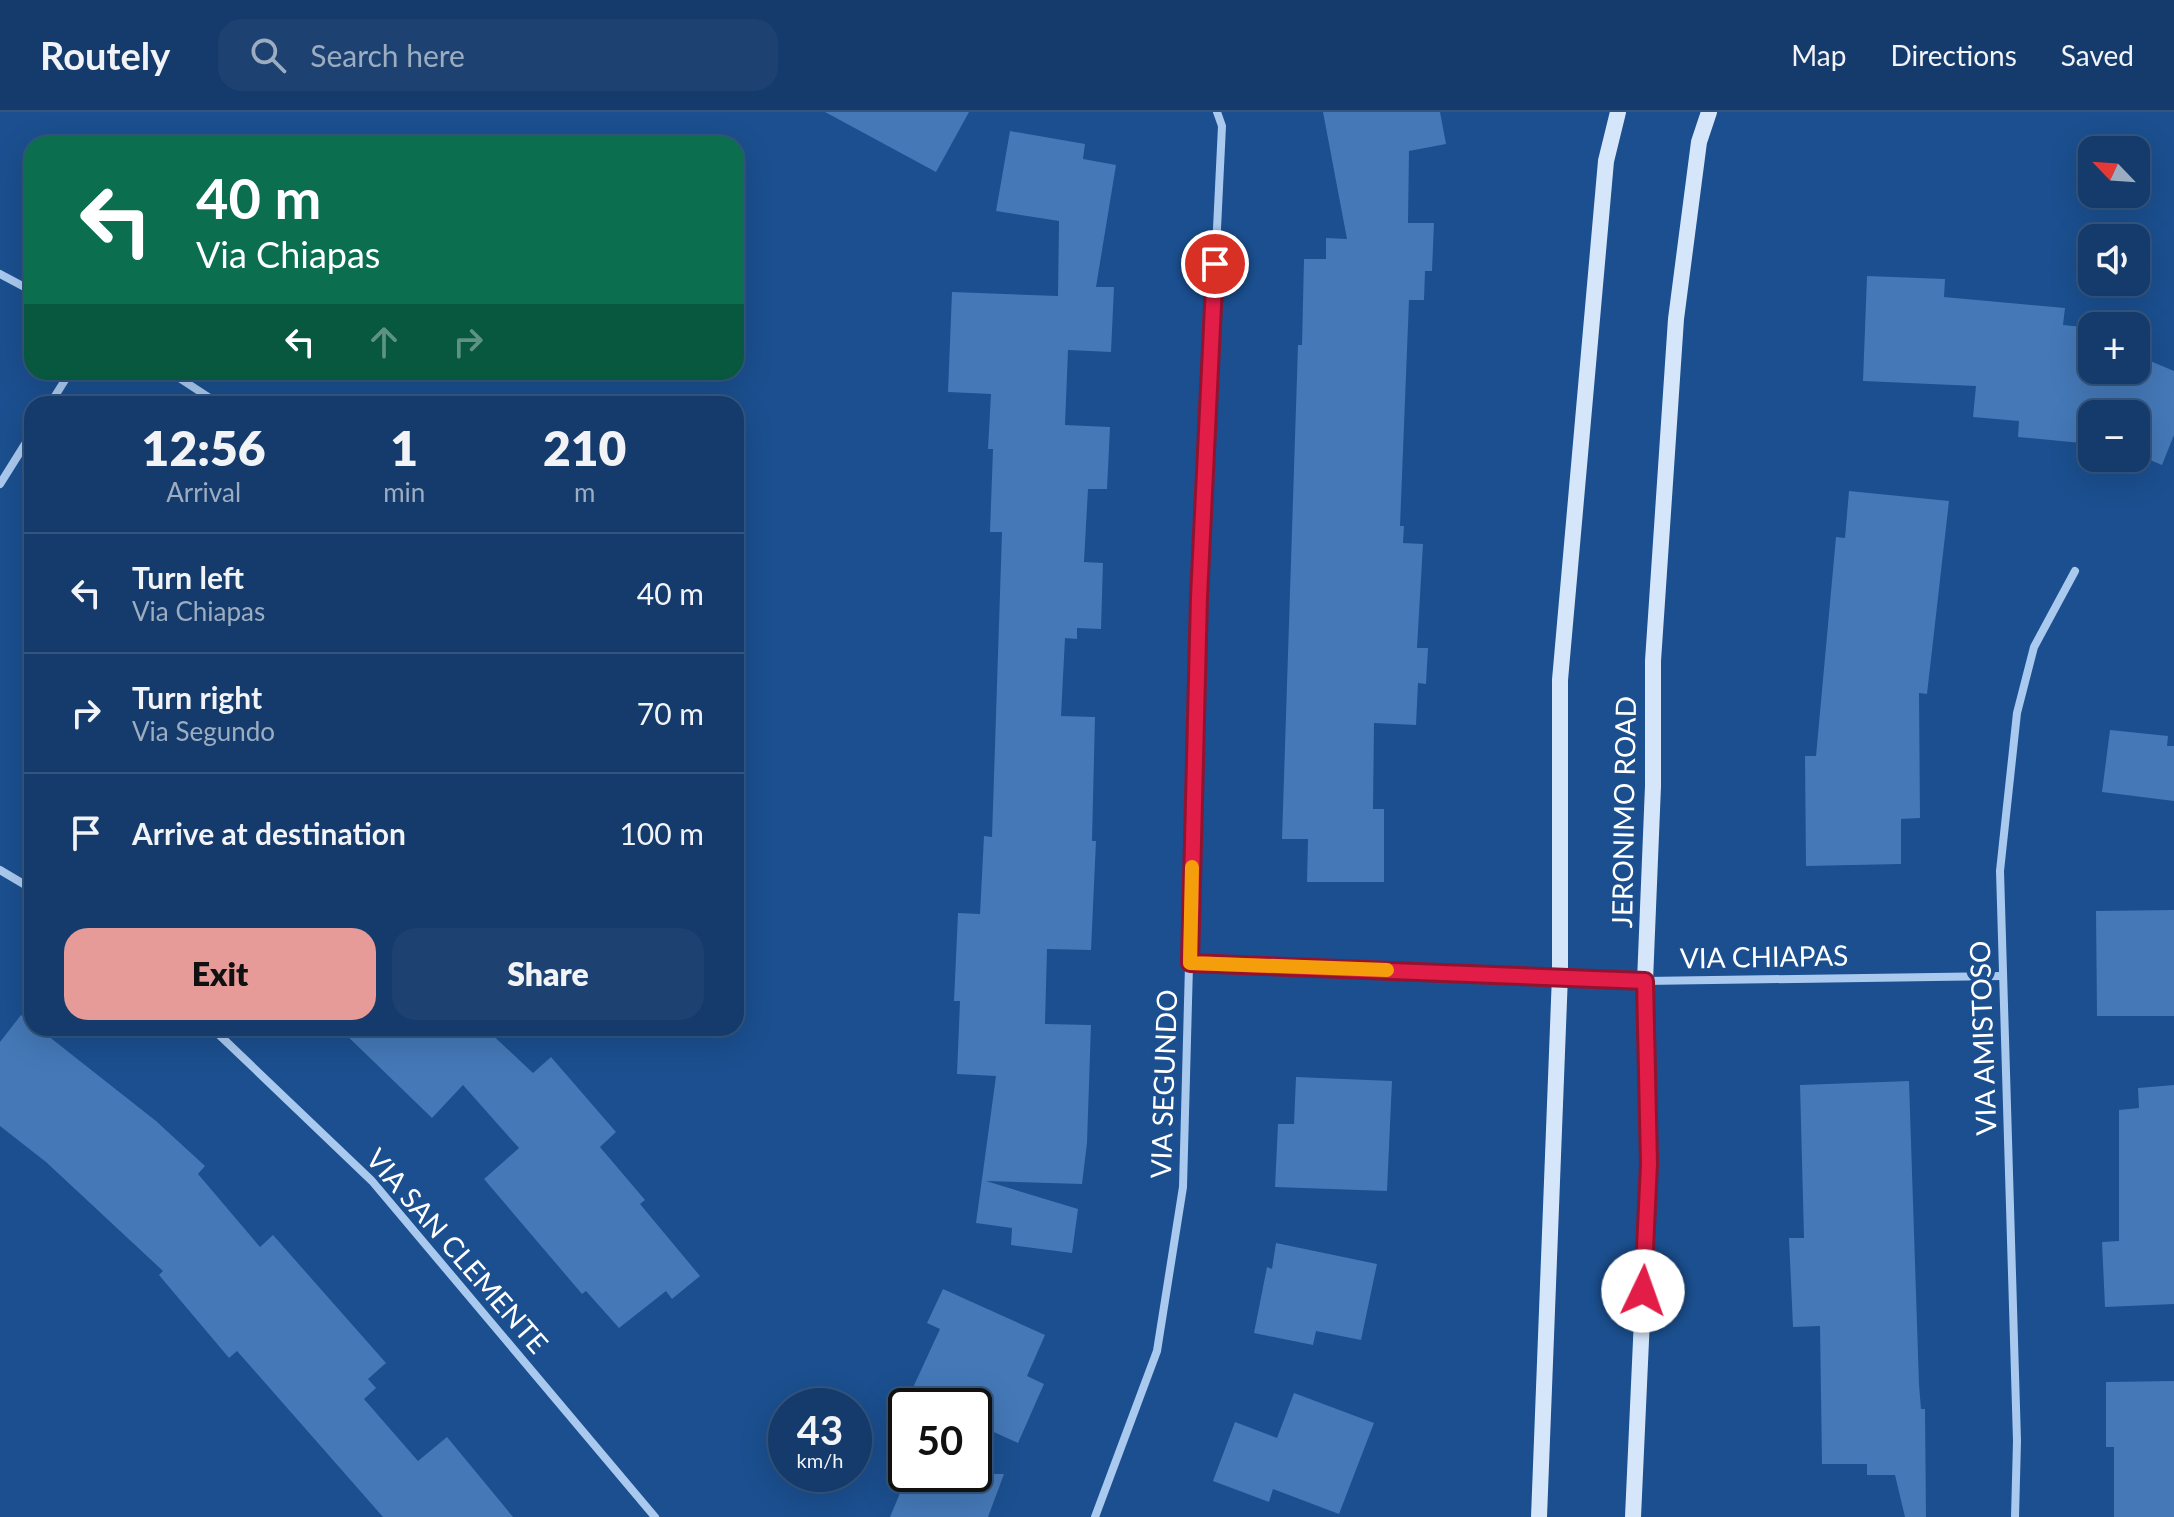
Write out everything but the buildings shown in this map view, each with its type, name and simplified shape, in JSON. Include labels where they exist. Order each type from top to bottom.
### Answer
[{"type":"main road","points":[[1539,1517],[1560,975],[1560,680],[1606,161],[1618,112]]},
{"type":"main road","name":"JERONIMO ROAD","points":[[1633,1517],[1649,1164],[1645,981],[1653,786],[1653,661],[1675,335],[1699,142],[1709,112]]},
{"type":"street","name":"VIA SEGUNDO","points":[[1095,1517],[1157,1351],[1183,1187],[1199,597],[1222,126],[1217,112]]},
{"type":"street","points":[[0,274],[24,287]]},
{"type":"street","points":[[182,380],[207,396]]},
{"type":"street","points":[[0,484],[24,446]]},
{"type":"street","name":"VIA AMISTOSO","points":[[2015,1517],[2017,1441],[2000,871],[2017,713],[2034,647],[2075,571]]},
{"type":"street","points":[[0,870],[24,884]]},
{"type":"street","name":"VIA CHIAPAS","points":[[1190,963],[1560,975],[1645,981],[2003,976]]},
{"type":"street","name":"VIA SAN CLEMENTE","points":[[220,1036],[372,1181],[655,1517]]},
{"type":"slow traffic","points":[[1192,867],[1190,963],[1387,970]]},
{"type":"route","points":[[1215,264],[1199,597],[1190,963],[1560,975],[1645,981],[1649,1164],[1643,1291]]}]
